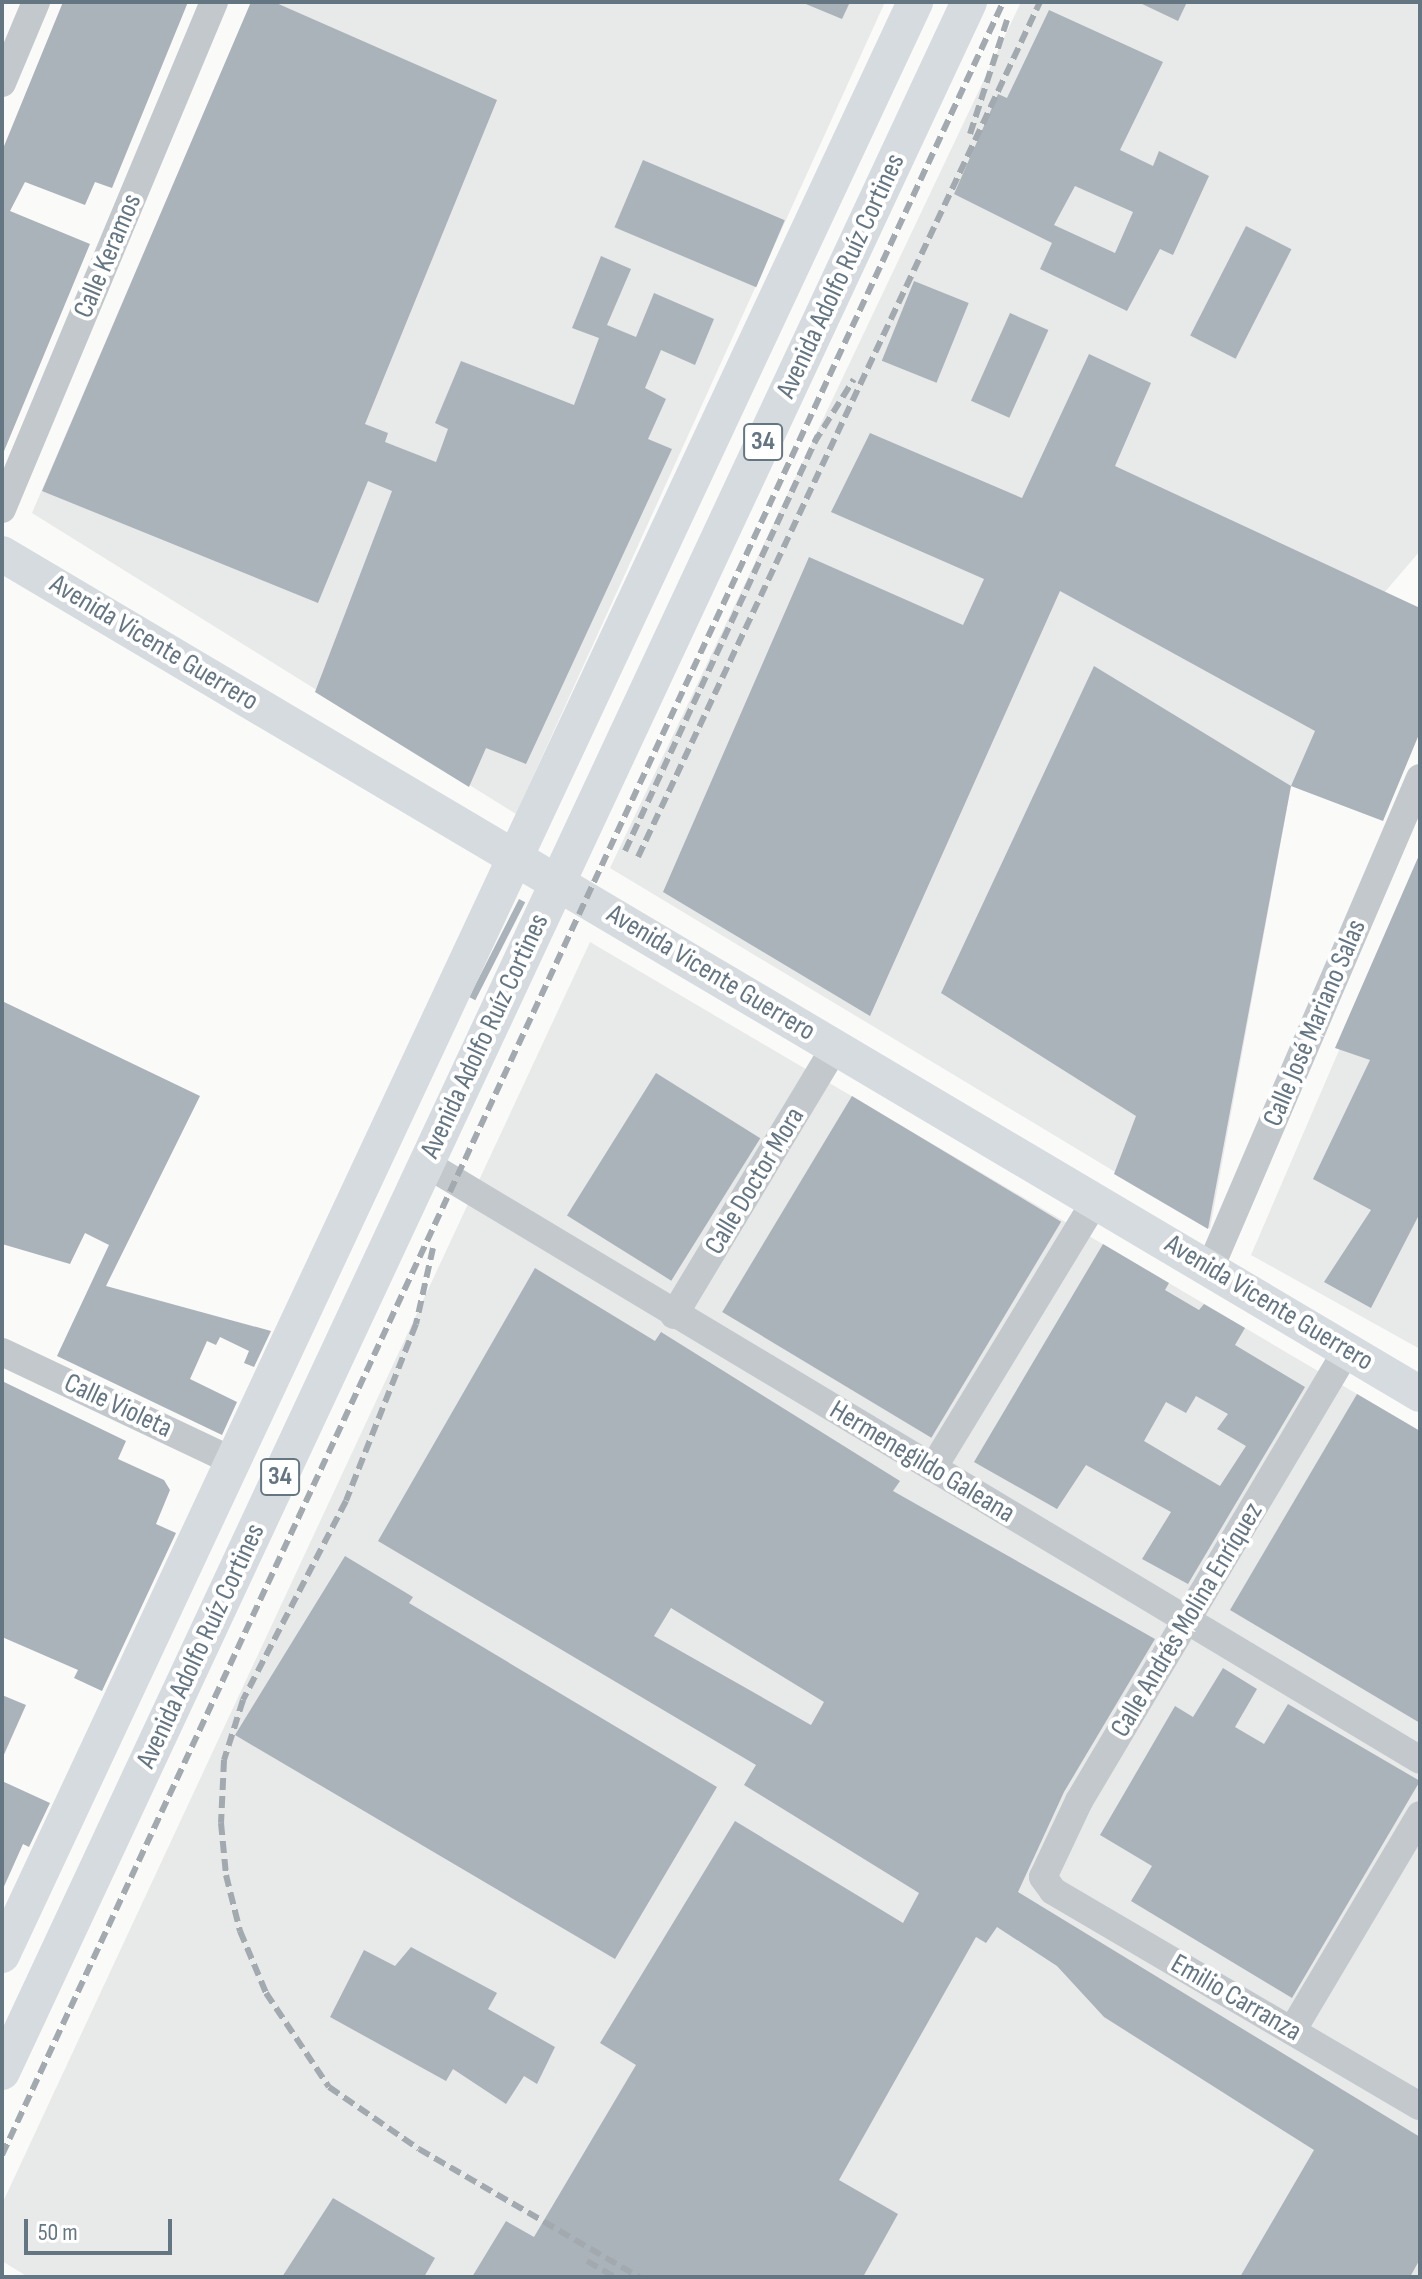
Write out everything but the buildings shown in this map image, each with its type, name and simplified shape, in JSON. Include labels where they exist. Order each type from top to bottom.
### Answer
[{"type":"main road","name":"Avenida Adolfo Ruíz Cortines","points":[[2,1955],[915,2]]},
{"type":"main road","name":"Avenida Adolfo Ruíz Cortines","points":[[2,2072],[969,2]]},
{"type":"main road","name":"Avenida Vicente Guerrero","points":[[2,554],[1420,1394]]},
{"type":"street","points":[[2,83],[36,2]]},
{"type":"street","name":"Calle Keramos","points":[[2,509],[214,2]]},
{"type":"street","name":"Calle José Mariano Salas","points":[[1210,1268],[1420,778]]},
{"type":"street","name":"Calle Doctor Mora","points":[[674,1315],[835,1047]]},
{"type":"street","name":"Hermenegildo Galeana","points":[[425,1163],[1185,1622],[1420,1760]]},
{"type":"street","points":[[933,1468],[1096,1200]]},
{"type":"street","name":"Calle Andrés Molina Enríquez","points":[[1053,1891],[1045,1885],[1044,1868],[1185,1622],[1347,1350]]},
{"type":"street","name":"Calle Violeta","points":[[2,1352],[233,1461]]},
{"type":"street","points":[[1292,2031],[1420,1815]]},
{"type":"street","name":"Emilio Carranza","points":[[1053,1891],[1420,2106]]},
{"type":"shaded area","points":[[251,2],[885,2],[516,814],[32,513]]},
{"type":"shaded area","points":[[1021,2],[1420,2],[1420,551],[1384,593],[1291,786],[1210,1229],[610,868]]},
{"type":"shaded area","points":[[1420,862],[1420,1349],[1251,1255]]},
{"type":"shaded area","points":[[590,942],[1420,1431],[1420,2277],[28,2277],[2,2261],[2,2204]]},
{"type":"railway","points":[[2,2155],[1003,2]]},
{"type":"railway","points":[[638,857],[1040,2]]},
{"type":"railway","points":[[970,134],[1007,20]]},
{"type":"railway","points":[[814,443],[854,379]]},
{"type":"railway","points":[[625,851],[818,436]]},
{"type":"railway","points":[[433,1248],[416,1324],[346,1501],[243,1700],[224,1760],[221,1823],[226,1875],[240,1931],[266,1993],[329,2087],[419,2149],[639,2277]]},
{"type":"railway","points":[[587,2261],[615,2277]]}]
